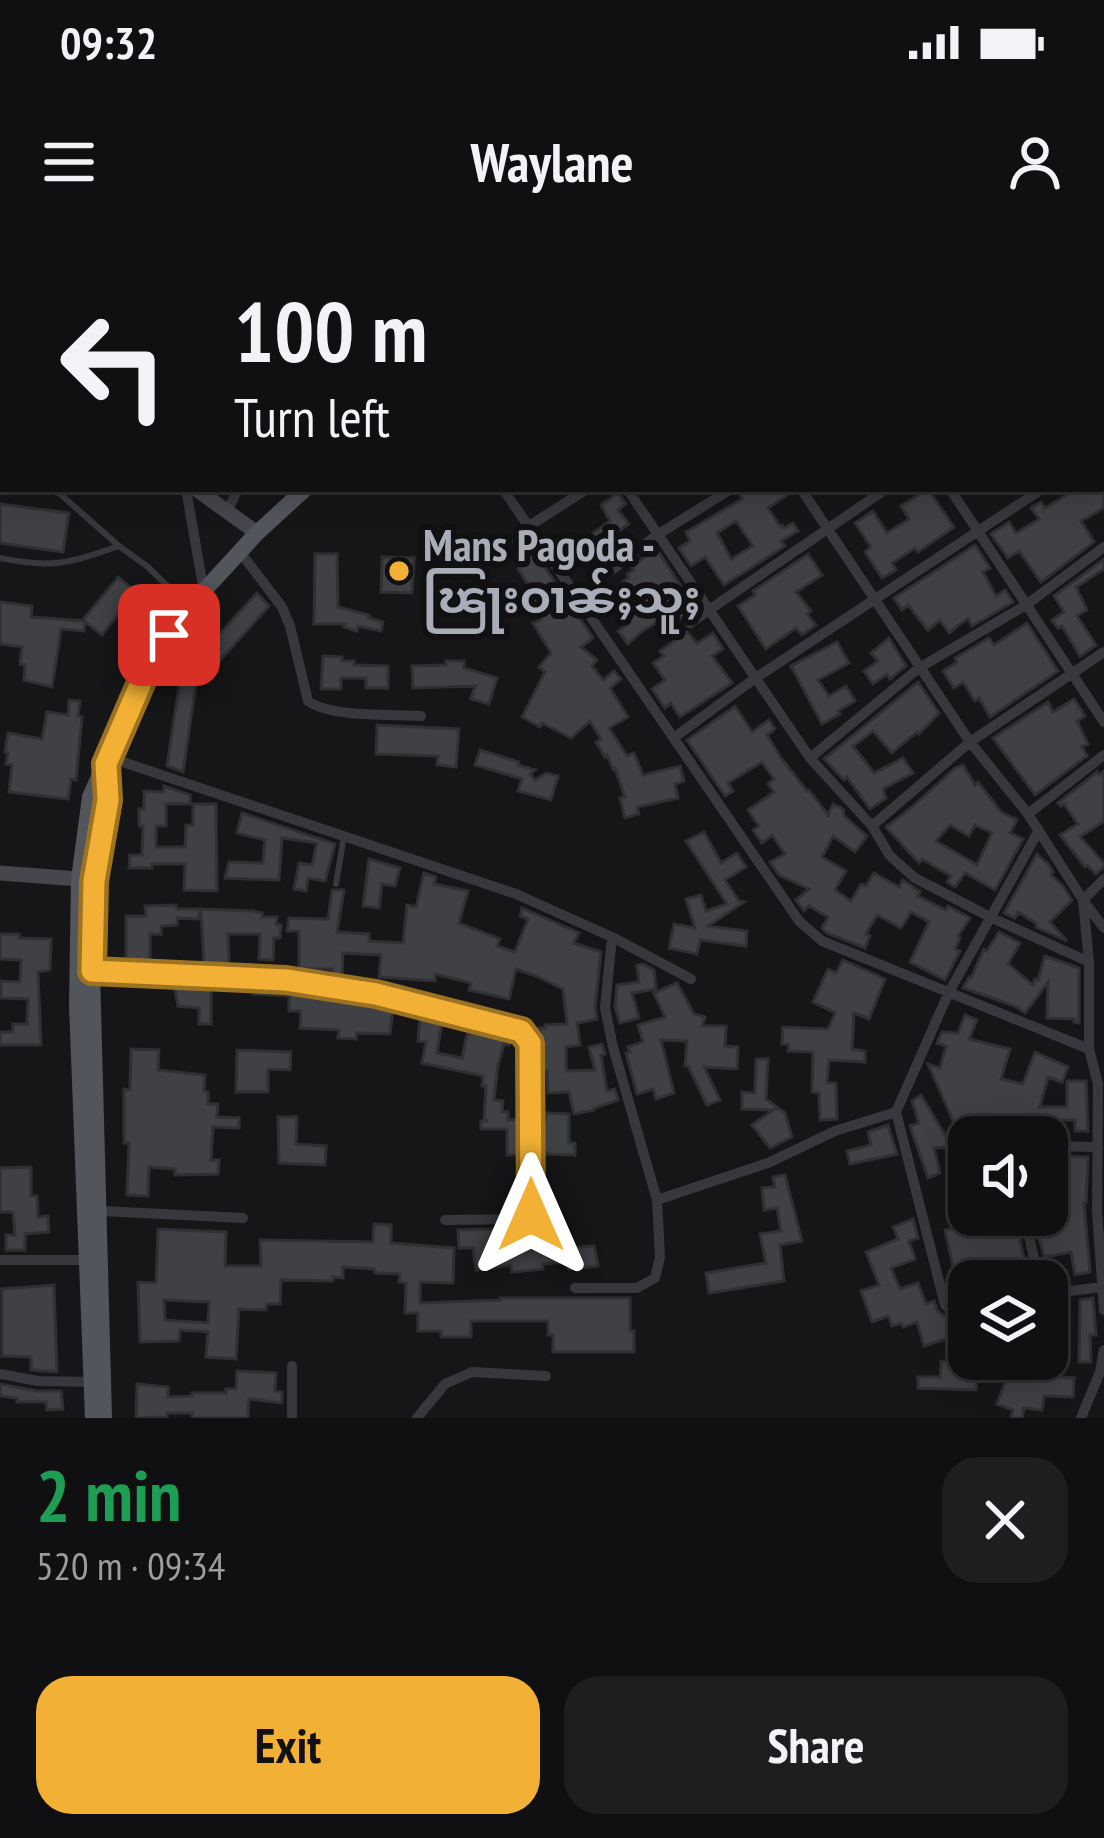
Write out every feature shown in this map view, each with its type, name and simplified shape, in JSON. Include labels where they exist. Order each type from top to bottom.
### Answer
[{"type":"main road","points":[[92,1418],[77,1004],[79,879],[90,796],[150,662],[189,607],[302,492]]},
{"type":"main road","points":[[104,1418],[92,971],[94,881],[108,800],[107,760]]},
{"type":"street","points":[[187,492],[204,592]]},
{"type":"street","points":[[200,492],[257,533]]},
{"type":"street","points":[[227,512],[237,492]]},
{"type":"street","points":[[505,492],[800,921],[822,941],[1089,1049]]},
{"type":"street","points":[[529,526],[582,492]]},
{"type":"street","points":[[629,492],[810,758],[872,826],[890,856],[915,878],[1089,962]]},
{"type":"street","points":[[578,596],[725,492]]},
{"type":"street","points":[[803,492],[970,742],[1028,814],[1104,928]]},
{"type":"street","points":[[690,623],[881,492]]},
{"type":"street","points":[[952,492],[1104,722]]},
{"type":"street","points":[[676,737],[754,679],[1038,492]]},
{"type":"street","points":[[810,758],[919,668],[1026,604],[1104,547]]},
{"type":"street","points":[[241,552],[282,607],[308,701],[338,711],[421,716]]},
{"type":"street","points":[[872,826],[970,742],[1104,652]]},
{"type":"street","points":[[1028,814],[1104,755]]},
{"type":"street","points":[[107,760],[516,894],[691,979]]},
{"type":"street","points":[[948,1308],[896,1112],[949,994],[1039,830]]},
{"type":"street","points":[[0,873],[79,879]]},
{"type":"street","points":[[1083,900],[1104,879]]},
{"type":"street","points":[[1083,900],[1089,1049],[1098,1084],[1101,1132],[1104,1310]]},
{"type":"street","points":[[575,1288],[637,1288],[655,1278],[660,1257],[657,1200],[605,1008],[612,937]]},
{"type":"street","points":[[92,971],[286,980],[376,994],[521,1031],[530,1043],[531,1215],[445,1220]]},
{"type":"street","points":[[657,1200],[896,1112]]},
{"type":"street","points":[[1068,1146],[1098,1147]]},
{"type":"street","points":[[101,1210],[243,1218]]},
{"type":"street","points":[[1030,1240],[1034,1260]]},
{"type":"street","points":[[0,1260],[88,1260]]},
{"type":"street","points":[[1068,1291],[1102,1287]]},
{"type":"street","points":[[1081,1418],[1104,1350]]},
{"type":"street","points":[[292,1366],[292,1418]]},
{"type":"street","points":[[417,1418],[445,1384],[472,1372],[546,1376]]},
{"type":"street","points":[[0,1374],[38,1381],[92,1382]]},
{"type":"lane","points":[[52,492],[148,567],[189,607]]},
{"type":"lane","points":[[0,558],[30,565],[67,564],[119,547]]},
{"type":"lane","points":[[336,884],[344,836]]},
{"type":"building","points":[[744,492],[792,492],[768,508],[780,526],[793,523],[798,531],[781,541],[785,546],[724,585],[705,557],[691,566],[679,548],[690,541],[686,532],[742,499]],"holes":[[[736,521],[753,546],[731,559],[717,533]]]},
{"type":"building","points":[[930,492],[954,527],[892,563],[896,570],[882,578],[865,552],[871,547],[855,523],[873,511],[887,533],[909,519],[901,506]]},
{"type":"building","points":[[1071,492],[1104,492],[1104,508],[1081,521],[1094,542],[1041,582],[1019,551],[1008,558],[991,534],[1009,522],[1016,533],[1039,519],[1031,508],[1041,502],[1045,508]]},
{"type":"building","points":[[618,493],[626,504],[618,510],[629,524],[617,532],[623,544],[608,555],[592,534],[610,521],[601,505]]},
{"type":"building","points":[[0,504],[69,513],[63,552],[0,543]]},
{"type":"building","points":[[522,534],[593,638],[581,647],[597,660],[592,666],[603,680],[614,671],[621,679],[610,688],[628,717],[609,728],[627,756],[634,753],[643,775],[680,766],[684,781],[675,784],[678,798],[637,807],[639,814],[625,818],[620,798],[625,797],[615,768],[596,742],[601,739],[590,721],[571,738],[522,717],[545,672],[539,667],[551,653],[533,623],[540,620],[528,602],[536,597],[518,569],[526,564],[512,540]]},
{"type":"building","points":[[975,545],[990,568],[983,572],[996,596],[1005,590],[1013,602],[972,626],[968,618],[949,633],[940,620],[928,630],[908,605],[902,610],[894,598]]},
{"type":"building","points":[[656,548],[695,608],[680,619],[675,611],[628,644],[618,631],[630,622],[608,594]]},
{"type":"building","points":[[315,554],[337,554],[338,607],[383,622],[381,631],[314,624]]},
{"type":"building","points":[[808,554],[822,575],[796,592],[816,625],[802,635],[796,628],[766,649],[738,606]]},
{"type":"building","points":[[382,557],[414,558],[412,593],[381,592]]},
{"type":"building","points":[[1104,559],[1104,569],[1076,587],[1087,610],[1077,616],[1096,645],[1080,656],[1062,626],[1058,628],[1052,620],[1064,612],[1054,596]]},
{"type":"building","points":[[118,577],[136,592],[102,635],[83,620]]},
{"type":"building","points":[[257,593],[269,606],[204,678],[190,666]]},
{"type":"building","points":[[0,602],[32,606],[31,617],[85,621],[84,631],[61,629],[52,687],[24,680],[22,647],[0,644]]},
{"type":"building","points":[[1027,623],[1058,671],[990,717],[963,682],[954,688],[943,671],[989,638],[994,645]]},
{"type":"building","points":[[687,632],[697,643],[713,633],[723,649],[712,656],[732,683],[680,717],[671,703],[665,708],[652,689],[665,680],[653,663],[664,656],[660,651]]},
{"type":"building","points":[[889,638],[906,666],[890,679],[887,674],[873,684],[864,671],[878,661],[871,653]]},
{"type":"building","points":[[837,642],[849,663],[818,680],[829,696],[846,686],[855,701],[822,724],[791,666]]},
{"type":"building","points":[[323,656],[342,657],[354,665],[388,666],[388,688],[366,688],[366,678],[341,678],[341,689],[321,689]]},
{"type":"building","points":[[446,661],[464,661],[464,668],[497,678],[489,704],[471,699],[475,686],[413,688],[412,666],[446,665]]},
{"type":"building","points":[[180,680],[196,683],[183,772],[167,766]]},
{"type":"building","points":[[918,682],[939,713],[919,734],[892,753],[873,731],[853,746],[874,773],[903,758],[913,773],[883,789],[886,798],[870,809],[847,777],[844,780],[824,759]]},
{"type":"building","points":[[1074,699],[1085,716],[1077,721],[1088,744],[1082,747],[1087,756],[1035,795],[993,738],[1048,702],[1053,712]]},
{"type":"building","points":[[69,700],[80,701],[78,716],[82,717],[76,780],[71,779],[68,799],[9,792],[8,733],[42,739],[47,712],[68,715]]},
{"type":"building","points":[[735,706],[752,732],[769,720],[775,729],[767,735],[807,791],[828,815],[833,804],[843,809],[844,816],[867,836],[855,852],[833,836],[822,857],[846,871],[835,890],[851,901],[874,873],[899,887],[903,880],[920,892],[918,896],[970,918],[958,936],[955,949],[960,951],[945,980],[910,962],[929,922],[911,912],[901,928],[877,915],[866,934],[870,936],[865,948],[827,933],[822,928],[828,917],[809,906],[804,911],[796,900],[809,889],[779,875],[770,862],[785,854],[772,835],[762,843],[753,830],[759,826],[748,810],[774,792],[768,784],[774,779],[762,762],[728,783],[733,791],[725,796],[687,740]]},
{"type":"building","points":[[377,725],[459,729],[456,767],[437,765],[438,756],[376,754]]},
{"type":"building","points":[[480,750],[535,770],[530,774],[535,780],[546,773],[558,776],[551,800],[518,791],[522,779],[475,765]]},
{"type":"building","points":[[963,765],[1001,812],[1017,820],[1010,833],[1023,839],[995,890],[965,873],[955,887],[947,882],[951,876],[922,859],[919,863],[886,827]],"holes":[[[950,825],[969,836],[975,825],[992,833],[977,865],[936,841]]]},
{"type":"building","points":[[1104,771],[1104,821],[1080,837],[1104,863],[1096,874],[1060,835],[1078,824],[1064,804],[1058,803]]},
{"type":"building","points":[[164,786],[190,795],[190,804],[166,804],[166,826],[156,826],[156,847],[185,847],[186,825],[193,825],[193,804],[216,804],[217,891],[184,890],[185,864],[129,868],[130,855],[142,855],[139,809],[144,809],[144,791],[164,792]]},
{"type":"building","points":[[242,813],[335,844],[325,881],[308,878],[306,891],[294,889],[299,863],[312,865],[317,843],[282,838],[279,880],[225,878],[229,862],[263,863],[265,840],[237,833]]},
{"type":"building","points":[[704,832],[721,863],[737,853],[746,867],[725,880],[744,902],[708,926],[747,931],[746,946],[700,940],[697,954],[669,948],[674,924],[695,928],[686,899],[701,895],[706,911],[727,904],[686,841]]},
{"type":"building","points":[[1037,854],[1072,900],[1050,922],[1067,941],[1036,927],[1018,912],[1015,918],[1004,913]]},
{"type":"building","points":[[369,859],[400,868],[395,886],[382,884],[379,908],[363,906]]},
{"type":"building","points":[[424,873],[436,877],[434,884],[468,891],[459,923],[500,939],[497,946],[515,952],[528,919],[520,916],[522,908],[579,933],[574,943],[601,952],[597,1019],[577,1023],[580,1045],[566,1047],[566,1068],[595,1070],[589,1047],[602,1044],[607,1091],[615,1089],[618,1100],[574,1114],[569,1092],[548,1093],[547,1071],[541,1071],[540,1028],[567,1024],[563,989],[536,976],[516,969],[509,999],[469,990],[471,983],[435,974],[435,981],[379,977],[381,955],[343,953],[342,980],[332,978],[332,969],[299,969],[299,931],[287,931],[289,918],[328,919],[332,890],[344,890],[337,932],[369,934],[369,941],[403,943],[407,905],[416,907]]},
{"type":"building","points":[[176,905],[177,909],[200,909],[199,919],[177,918],[177,925],[161,926],[161,934],[150,934],[150,964],[126,963],[126,916],[146,916],[145,906]]},
{"type":"building","points":[[201,909],[277,917],[280,938],[274,938],[273,960],[259,959],[260,934],[228,934],[229,965],[204,965]]},
{"type":"building","points":[[999,932],[1020,943],[1008,964],[1033,985],[1045,956],[1079,968],[1079,1023],[1047,1018],[1048,982],[1025,1013],[963,988]]},
{"type":"building","points":[[0,934],[51,939],[50,970],[38,972],[41,1045],[0,1045],[0,1032],[13,1032],[13,1024],[27,1024],[28,999],[1,998],[1,981],[20,982],[21,960],[0,959]]},
{"type":"building","points":[[843,960],[885,979],[869,1019],[854,1013],[852,1049],[865,1051],[865,1062],[829,1060],[827,1083],[836,1083],[837,1119],[820,1120],[819,1093],[812,1092],[813,1052],[788,1051],[789,1044],[782,1044],[783,1027],[828,1029],[835,1013],[813,1002],[828,969],[836,973]]},
{"type":"building","points":[[637,965],[654,970],[656,989],[632,993],[639,1018],[620,1023],[615,1007],[617,985],[639,982]]},
{"type":"building","points":[[677,983],[694,1014],[705,1017],[702,1026],[726,1026],[725,1046],[738,1047],[737,1069],[704,1067],[720,1100],[707,1105],[685,1066],[687,1041],[661,1040],[674,1093],[656,1099],[653,1089],[637,1094],[626,1053],[628,1047],[643,1042],[638,1025],[665,1017],[654,993]]},
{"type":"building","points":[[174,985],[211,986],[211,1024],[199,1024],[199,1008],[178,1006]]},
{"type":"building","points":[[253,988],[393,1009],[390,1034],[338,1038],[339,1030],[300,1028],[301,1011],[289,1011],[289,996],[253,994]]},
{"type":"building","points":[[965,1015],[977,1020],[969,1039],[1010,1049],[1001,1079],[1023,1084],[1035,1052],[1068,1067],[1062,1082],[1048,1077],[1040,1107],[1067,1107],[1067,1081],[1086,1081],[1088,1131],[1075,1131],[1075,1120],[1068,1116],[951,1116],[928,1064],[940,1068],[946,1046],[937,1043],[942,1032],[958,1033]]},
{"type":"building","points":[[420,1016],[442,1021],[437,1053],[462,1058],[471,1029],[510,1038],[498,1065],[494,1100],[503,1101],[502,1112],[508,1112],[508,1120],[520,1119],[521,1155],[507,1155],[507,1129],[481,1129],[481,1121],[488,1121],[484,1120],[483,1076],[422,1063],[426,1042],[418,1041]]},
{"type":"building","points":[[131,1049],[159,1050],[158,1070],[205,1075],[204,1091],[208,1104],[218,1104],[217,1117],[239,1118],[239,1128],[213,1127],[211,1160],[219,1160],[218,1174],[175,1175],[175,1169],[149,1167],[148,1196],[127,1195],[124,1089],[130,1090]]},
{"type":"building","points":[[237,1050],[291,1052],[290,1070],[268,1069],[268,1092],[236,1092]]},
{"type":"building","points":[[756,1059],[768,1059],[766,1099],[785,1113],[792,1137],[770,1148],[752,1125],[773,1110],[742,1109],[742,1092],[755,1093]]},
{"type":"building","points":[[921,1095],[948,1140],[948,1147],[934,1148],[940,1173],[928,1178],[910,1126],[919,1123],[912,1101]]},
{"type":"building","points":[[546,1113],[569,1114],[569,1143],[575,1143],[575,1155],[540,1152]]},
{"type":"building","points":[[278,1117],[297,1117],[296,1144],[326,1146],[325,1165],[279,1163]]},
{"type":"building","points":[[888,1125],[897,1154],[850,1164],[847,1151],[871,1145],[868,1132]]},
{"type":"building","points":[[1068,1157],[1088,1157],[1084,1203],[1090,1272],[1075,1275],[1071,1252],[1044,1257],[1039,1236],[1068,1236]]},
{"type":"building","points":[[31,1167],[31,1196],[37,1196],[38,1217],[48,1216],[49,1232],[25,1234],[25,1250],[6,1250],[6,1235],[15,1235],[13,1212],[0,1212],[0,1168]]},
{"type":"building","points":[[785,1175],[802,1241],[780,1245],[784,1281],[709,1293],[706,1273],[766,1263],[760,1234],[781,1231],[777,1208],[764,1210],[762,1188],[775,1187],[773,1177]]},
{"type":"building","points":[[913,1219],[918,1238],[909,1241],[915,1259],[891,1268],[900,1289],[918,1283],[926,1304],[934,1301],[948,1319],[948,1338],[924,1346],[917,1322],[892,1326],[888,1316],[872,1322],[861,1291],[879,1285],[866,1252],[898,1239],[893,1227]]},
{"type":"building","points":[[374,1224],[391,1225],[391,1243],[454,1248],[453,1283],[420,1282],[420,1303],[630,1298],[634,1352],[553,1352],[548,1321],[471,1321],[471,1337],[418,1331],[418,1313],[405,1313],[406,1283],[399,1282],[400,1274],[343,1267],[343,1278],[333,1277],[333,1281],[281,1280],[280,1304],[267,1304],[266,1310],[239,1309],[236,1359],[206,1357],[208,1332],[180,1330],[179,1341],[140,1342],[138,1282],[156,1283],[158,1229],[226,1232],[225,1266],[261,1266],[260,1240],[373,1242]],"holes":[[[164,1300],[209,1302],[208,1323],[165,1320]]]},
{"type":"building","points":[[539,1228],[542,1249],[594,1246],[598,1266],[569,1269],[568,1262],[512,1272],[511,1265],[476,1270],[473,1248],[459,1248],[458,1230]]},
{"type":"building","points":[[945,1230],[948,1236],[1022,1236],[1024,1260],[952,1260]]},
{"type":"building","points":[[54,1285],[57,1372],[31,1370],[31,1357],[2,1356],[2,1289]]},
{"type":"building","points":[[1093,1298],[1096,1335],[1090,1335],[1091,1362],[1079,1362],[1080,1300]]},
{"type":"building","points":[[941,1361],[948,1361],[948,1380],[977,1380],[976,1390],[918,1388],[918,1377],[940,1377]]},
{"type":"building","points":[[237,1371],[276,1373],[275,1391],[282,1392],[282,1403],[249,1399],[248,1418],[167,1413],[167,1417],[136,1418],[137,1384],[168,1387],[168,1397],[226,1393],[226,1389],[236,1389]]},
{"type":"building","points":[[1074,1378],[1073,1397],[1044,1396],[1042,1410],[1024,1408],[1022,1418],[1011,1418],[1013,1410],[997,1404],[1005,1382],[998,1380]]},
{"type":"building","points":[[0,1384],[61,1391],[63,1409],[47,1410],[46,1402],[17,1402],[17,1398],[0,1396]]},
{"type":"place","name":"Mans Pagoda - ၽြႃးဝၢၼ်ႈသူႈ","points":[[399,571]]},
{"type":"route","points":[[169,635],[150,662],[106,764],[108,800],[94,881],[92,971],[286,980],[376,994],[521,1031],[530,1043],[531,1215]]}]
